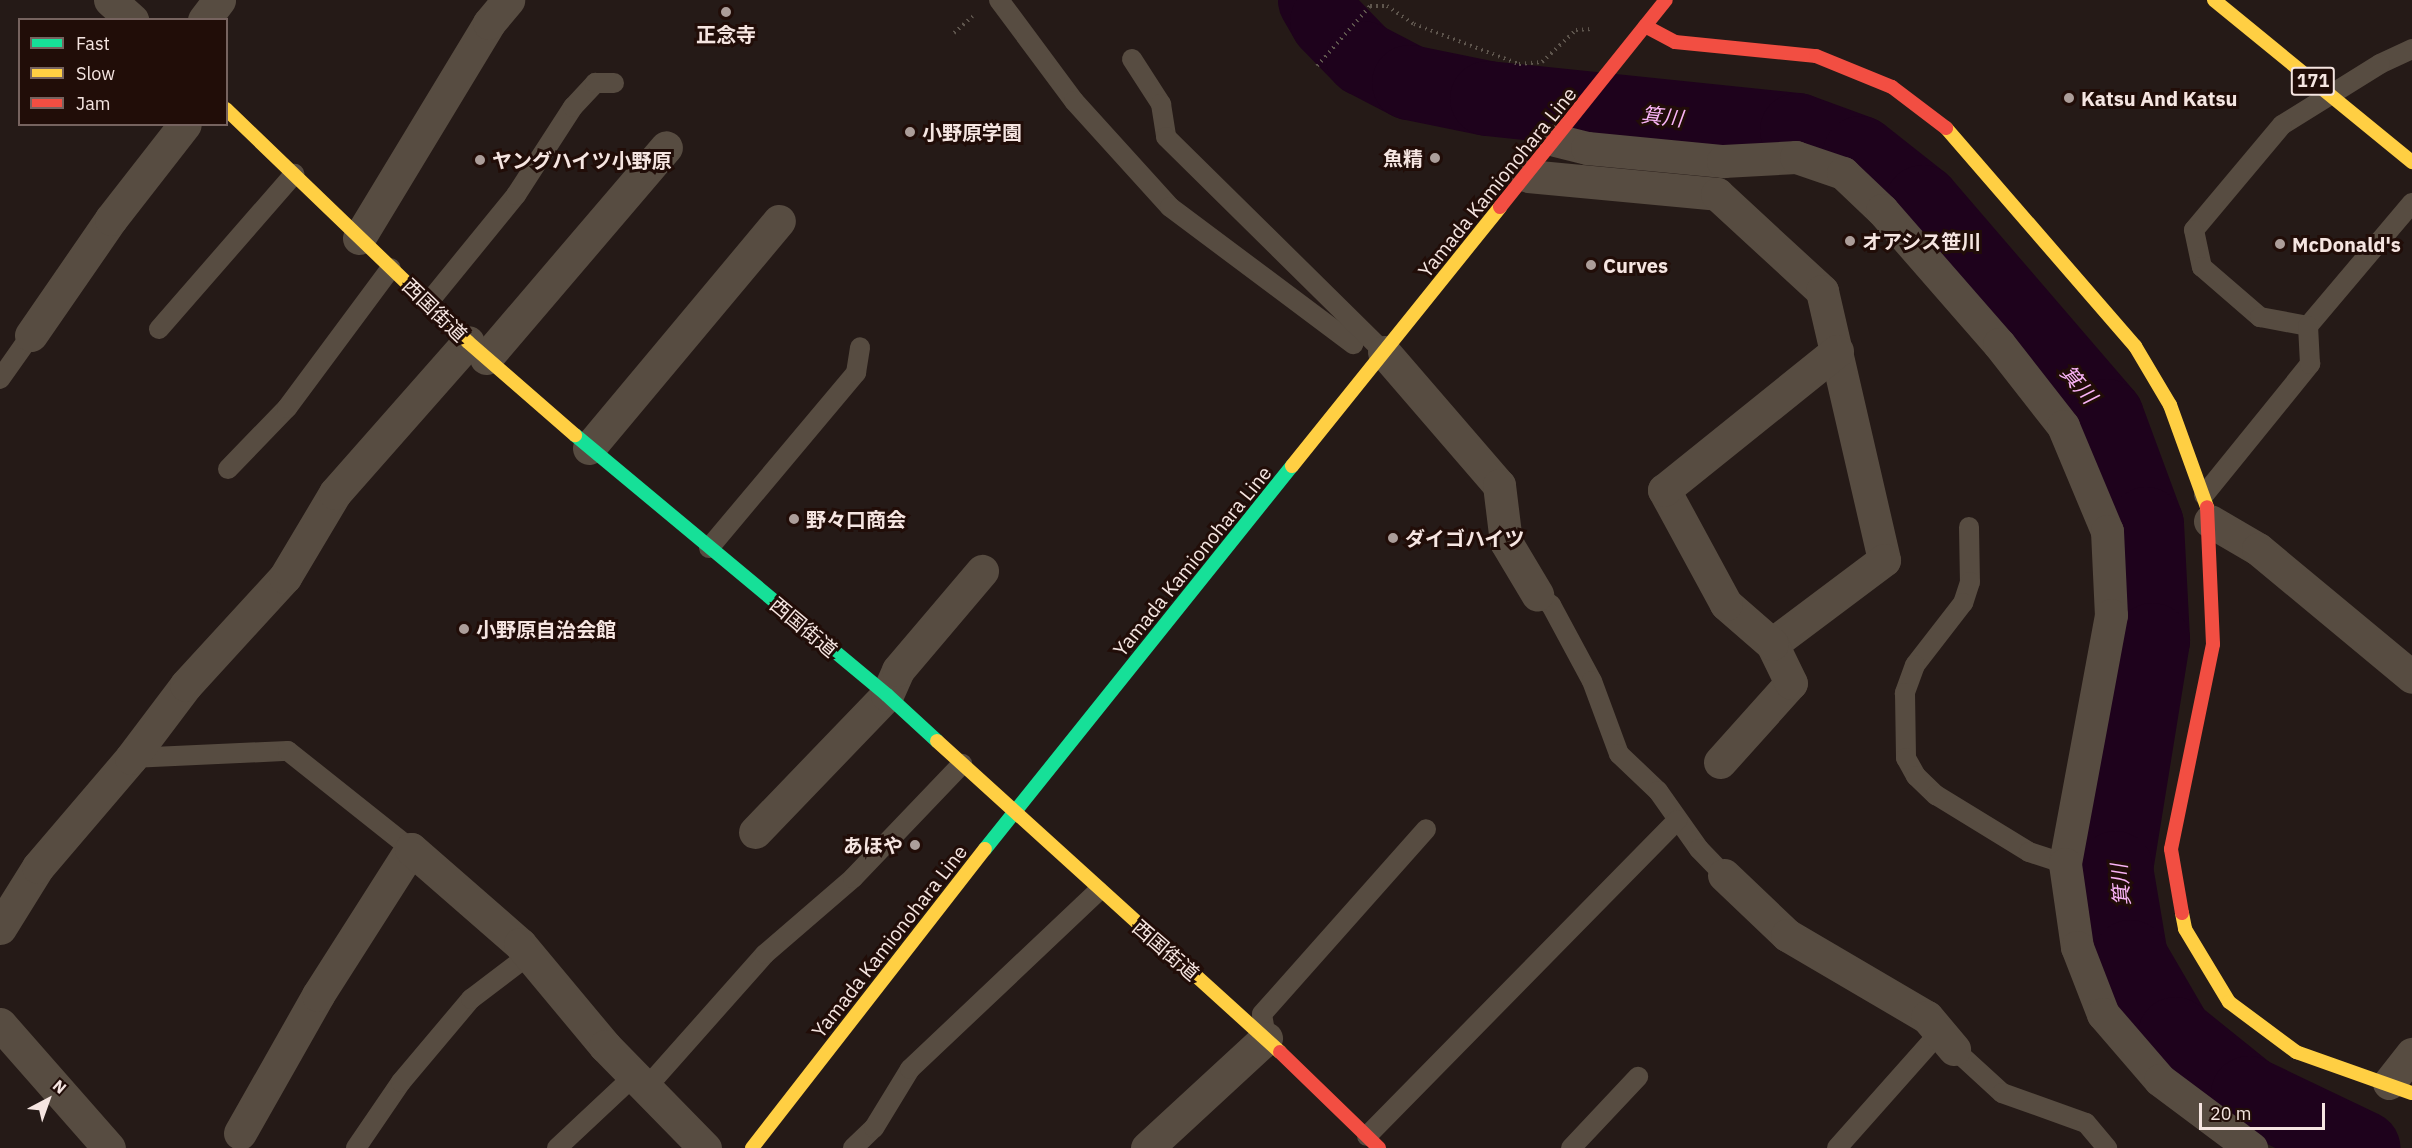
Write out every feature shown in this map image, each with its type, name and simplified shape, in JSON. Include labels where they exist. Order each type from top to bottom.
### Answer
[{"type":"main road","name":"Yamada Kamionohara Line","points":[[752,1148],[1014,813],[1666,0]]},
{"type":"main road","name":"171","points":[[2214,0],[2412,162]]},
{"type":"main road","points":[[1645,26],[1675,42],[1816,56],[1892,87],[1949,131],[2135,346],[2170,405],[2207,508],[2213,644],[2171,849],[2185,929],[2229,1002],[2296,1052],[2400,1088]]},
{"type":"main road","name":"西国街道","points":[[228,111],[477,350],[589,448],[887,695],[1098,891],[1266,1038],[1373,1142]]},
{"type":"street","points":[[110,0],[130,18]]},
{"type":"street","points":[[206,18],[219,0]]},
{"type":"street","points":[[359,238],[489,23],[508,0]]},
{"type":"street","points":[[31,335],[111,219],[183,126]]},
{"type":"street","points":[[1559,134],[1587,148],[1723,161],[1796,158],[1843,173],[1882,210],[1999,344],[2063,426],[2107,531],[2111,615],[2065,864],[2077,947],[2103,1014],[2160,1080],[2252,1148]]},
{"type":"street","points":[[0,928],[38,867],[131,758],[186,685],[285,577],[335,493],[477,350],[666,147]]},
{"type":"street","points":[[1527,176],[1716,194],[1822,291],[1884,560],[1772,644]]},
{"type":"street","points":[[589,448],[779,221]]},
{"type":"street","points":[[1720,762],[1791,683],[1772,644],[1726,604],[1664,490],[1837,351]]},
{"type":"street","points":[[1384,352],[1499,485],[1506,542],[1536,594]]},
{"type":"street","points":[[2207,508],[2412,677]]},
{"type":"street","points":[[755,832],[887,695],[898,670],[982,571]]},
{"type":"street","points":[[240,1133],[318,995],[411,849],[529,955],[640,1082],[705,1148]]},
{"type":"street","points":[[1724,875],[1787,935],[1927,1017],[1947,1040]]},
{"type":"street","points":[[0,1024],[109,1148]]},
{"type":"street","points":[[1147,1148],[1266,1038]]},
{"type":"street","points":[[2400,1088],[2412,1054]]},
{"type":"lane","points":[[999,0],[1074,100],[1170,207],[1353,344]]},
{"type":"lane","points":[[2308,326],[2260,317],[2202,267],[2194,230],[2282,125],[2330,94],[2412,49]]},
{"type":"lane","points":[[1132,59],[1161,105],[1166,137],[1384,352]]},
{"type":"lane","points":[[428,303],[516,195],[573,107],[594,83],[614,83]]},
{"type":"lane","points":[[159,329],[294,174]]},
{"type":"lane","points":[[2207,508],[2310,364],[2308,326],[2412,203]]},
{"type":"lane","points":[[228,469],[287,408],[391,268]]},
{"type":"lane","points":[[0,379],[31,335]]},
{"type":"lane","points":[[710,548],[856,374],[860,347]]},
{"type":"lane","points":[[1969,527],[1970,582],[1966,592],[1915,665],[1905,693],[1906,758],[1916,776],[1936,795],[2029,852],[2065,864]]},
{"type":"lane","points":[[1536,594],[1551,604],[1592,681],[1619,754],[1658,791],[1678,820],[1724,875]]},
{"type":"lane","points":[[131,758],[288,751],[411,849]]},
{"type":"lane","points":[[557,1148],[640,1082],[765,954],[853,878],[962,764]]},
{"type":"lane","points":[[1373,1142],[1678,820]]},
{"type":"lane","points":[[1266,1038],[1262,1014],[1426,829]]},
{"type":"lane","points":[[853,1148],[874,1128],[910,1069],[1098,891]]},
{"type":"lane","points":[[356,1148],[401,1082],[471,999],[529,955]]},
{"type":"lane","points":[[1837,1148],[1947,1040],[2002,1093],[2086,1123],[2107,1148]]},
{"type":"lane","points":[[1571,1148],[1638,1077]]},
{"type":"path","points":[[1317,66],[1370,6],[1387,6],[1414,24],[1519,64],[1542,62],[1576,30],[1596,29]]},
{"type":"waterway","name":"箕川","points":[[1315,0],[1327,21],[1363,58],[1409,82],[1487,98],[1797,130],[1860,153],[1922,202],[2106,416],[2146,524],[2152,640],[2115,868],[2130,957],[2175,1034],[2248,1093],[2363,1148]]},
{"type":"traffic: fast","points":[[575,435],[887,695],[937,741]]},
{"type":"traffic: fast","points":[[985,849],[1292,466]]},
{"type":"traffic: slow","points":[[2214,0],[2412,162]]},
{"type":"traffic: slow","points":[[228,111],[468,342],[575,435]]},
{"type":"traffic: slow","points":[[1946,128],[2135,346],[2170,405],[2207,507]]},
{"type":"traffic: slow","points":[[1292,466],[1500,207]]},
{"type":"traffic: slow","points":[[937,741],[1280,1052]]},
{"type":"traffic: slow","points":[[752,1148],[985,849]]},
{"type":"traffic: slow","points":[[2182,913],[2185,929],[2229,1002],[2296,1052],[2412,1093]]},
{"type":"traffic: jam","points":[[1500,207],[1666,0]]},
{"type":"traffic: jam","points":[[1645,26],[1675,42],[1816,56],[1892,87],[1946,128]]},
{"type":"traffic: jam","points":[[2182,913],[2171,849],[2213,644],[2207,507]]},
{"type":"traffic: jam","points":[[1280,1052],[1379,1148]]},
{"type":"place","name":"正念寺","points":[[726,12]]},
{"type":"place","name":"Katsu And Katsu","points":[[2069,98]]},
{"type":"place","name":"小野原学園","points":[[910,132]]},
{"type":"place","name":"魚精","points":[[1435,158]]},
{"type":"place","name":"ヤングハイツ小野原","points":[[480,160]]},
{"type":"place","name":"オアシス笹川","points":[[1850,241]]},
{"type":"place","name":"McDonald's","points":[[2280,244]]},
{"type":"place","name":"Curves","points":[[1591,265]]},
{"type":"place","name":"野々口商会","points":[[794,519]]},
{"type":"place","name":"ダイゴハイツ","points":[[1393,538]]},
{"type":"place","name":"小野原自治会館","points":[[464,629]]},
{"type":"place","name":"あほや","points":[[915,845]]}]
